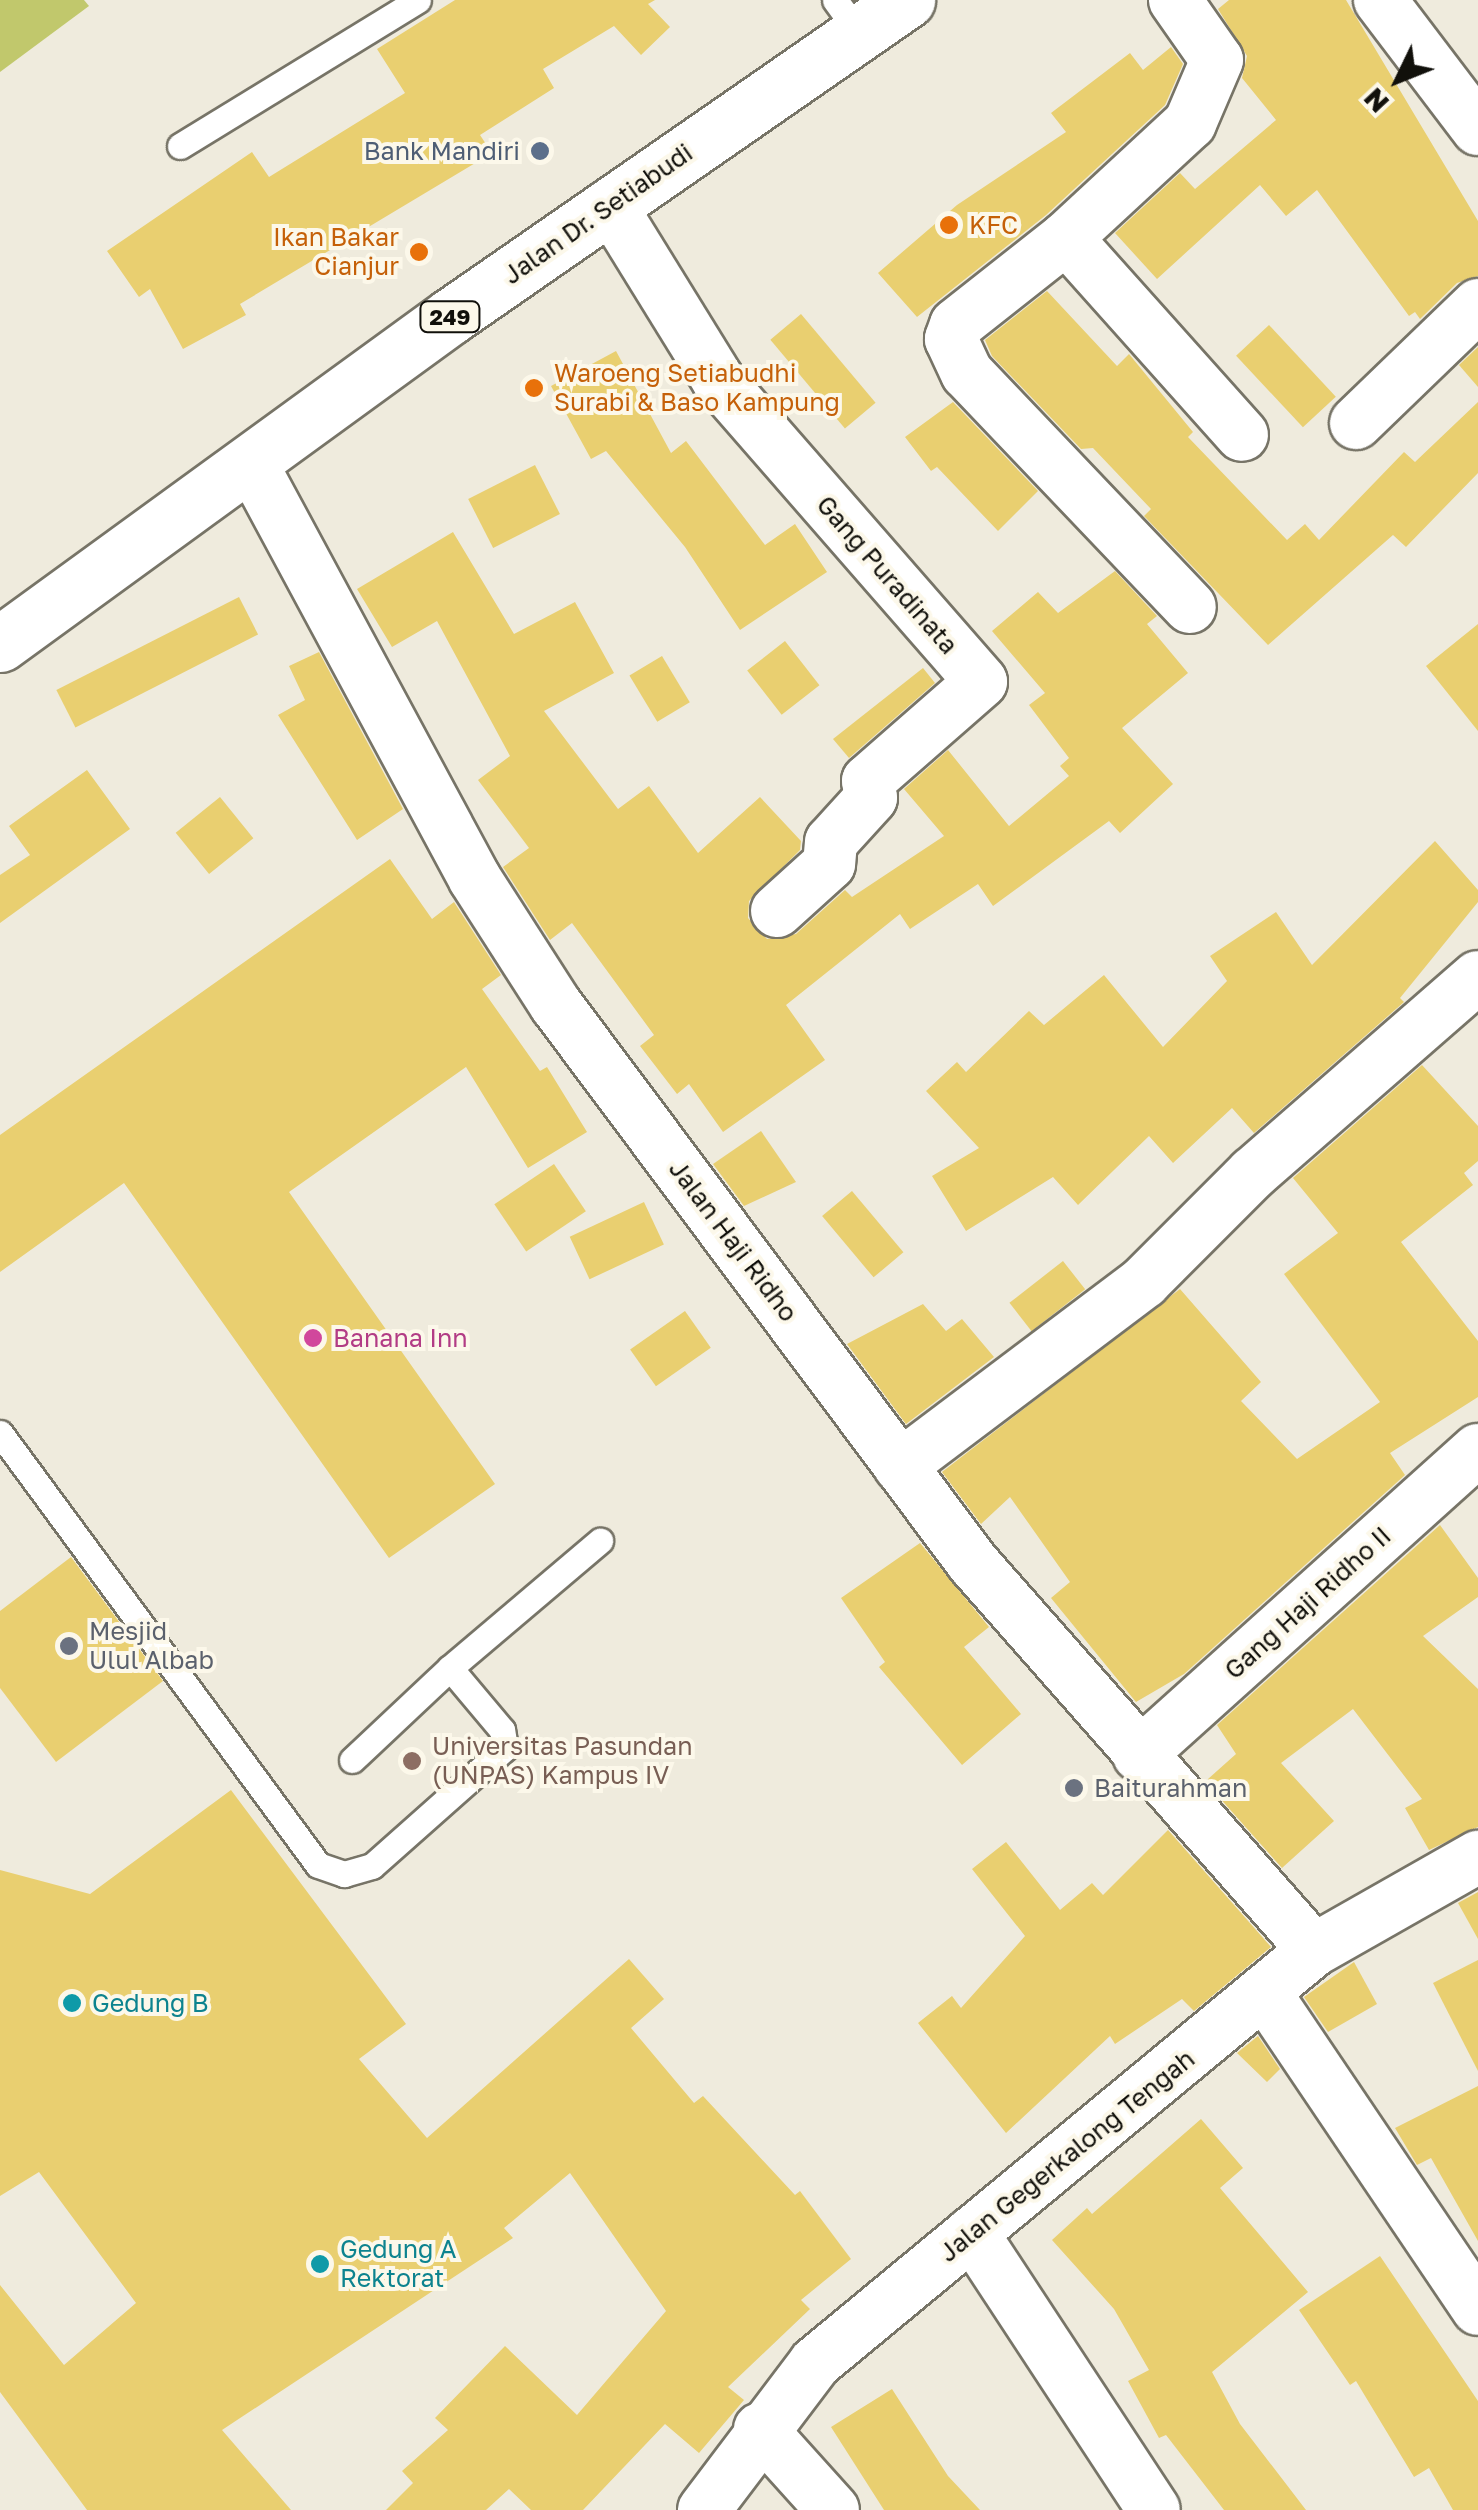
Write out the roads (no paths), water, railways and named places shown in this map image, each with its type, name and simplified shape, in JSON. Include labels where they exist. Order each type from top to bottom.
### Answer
[{"type":"main road","name":"Jalan Dr. Setiabudi","points":[[0,644],[610,205],[847,17],[906,0]]},
{"type":"street","points":[[1175,0],[1217,60],[1205,100],[1190,124],[1066,238],[956,325],[951,339],[958,358],[1190,607]]},
{"type":"street","points":[[1380,0],[1478,130]]},
{"type":"street","name":"Gang Puradinata","points":[[610,205],[718,380],[981,682],[868,780],[870,798],[831,842],[829,864],[778,911]]},
{"type":"street","points":[[1066,238],[1242,435]]},
{"type":"street","points":[[1356,423],[1478,305]]},
{"type":"street","name":"Jalan Haji Ridho","points":[[251,463],[457,847],[536,974],[973,1563],[1314,1950]]},
{"type":"street","points":[[900,1466],[1144,1282],[1253,1173],[1478,977]]},
{"type":"street","name":"Gang Haji Ridho II","points":[[1139,1755],[1478,1450]]},
{"type":"street","name":"Jalan Gegerkalong Tengah","points":[[704,2510],[760,2429],[816,2362],[1314,1950],[1478,1857]]},
{"type":"street","points":[[1265,1993],[1478,2309]]},
{"type":"street","points":[[972,2233],[1154,2510]]},
{"type":"street","points":[[760,2429],[833,2510]]},
{"type":"lane","points":[[180,146],[418,0]]},
{"type":"lane","points":[[0,1433],[318,1865],[344,1874],[372,1866],[505,1748],[502,1730],[450,1668]]},
{"type":"lane","points":[[352,1760],[450,1668],[600,1541]]},
{"type":"place","name":"Bank Mandiri","points":[[540,151]]},
{"type":"place","name":"KFC","points":[[949,225]]},
{"type":"place","name":"Ikan Bakar Cianjur","points":[[419,252]]},
{"type":"place","name":"Waroeng Setiabudhi Surabi & Baso Kampung","points":[[534,388]]},
{"type":"place","name":"Banana Inn","points":[[313,1338]]},
{"type":"place","name":"Mesjid Ulul Albab","points":[[69,1646]]},
{"type":"place","name":"Universitas Pasundan (UNPAS) Kampus IV","points":[[412,1761]]},
{"type":"place","name":"Baiturahman","points":[[1074,1788]]},
{"type":"place","name":"Gedung B","points":[[72,2003]]},
{"type":"place","name":"Gedung A Rektorat","points":[[320,2264]]}]
